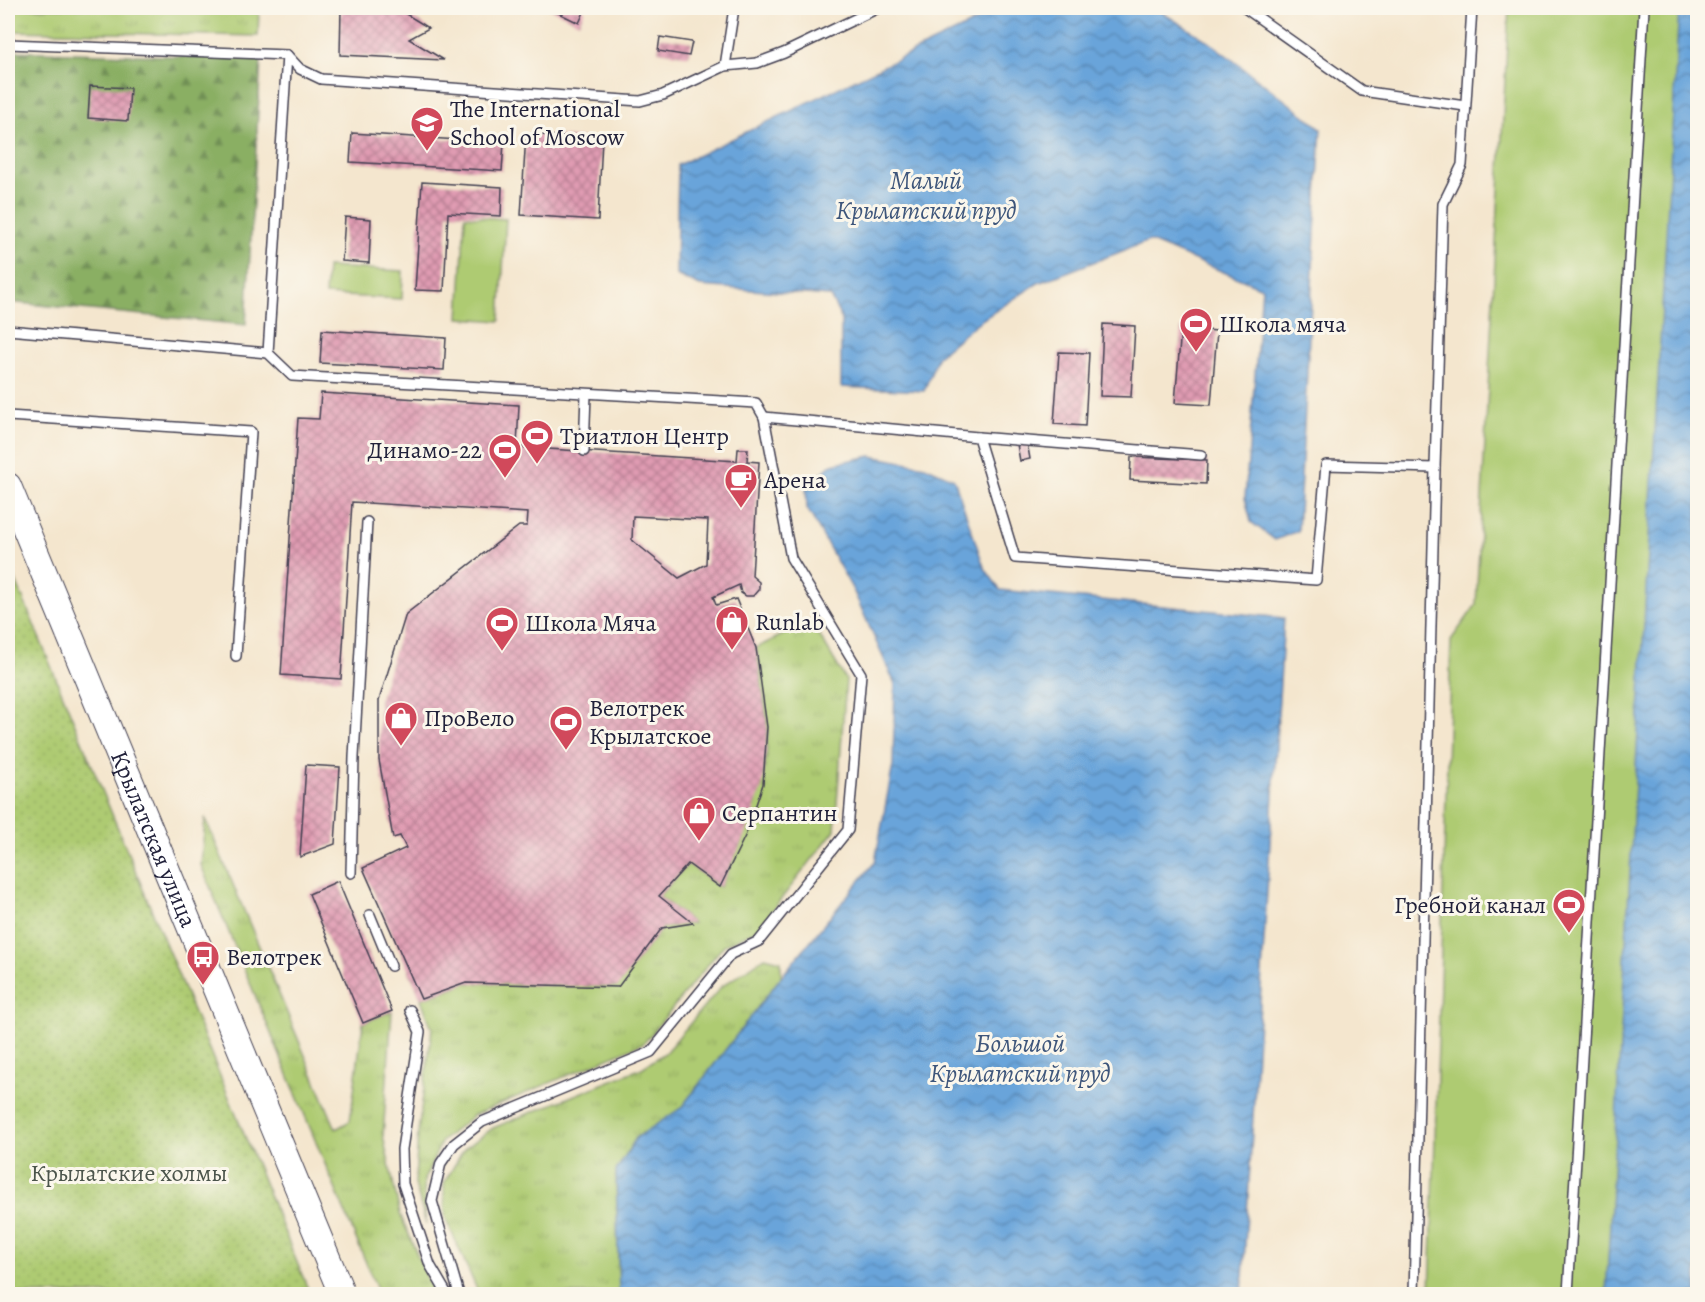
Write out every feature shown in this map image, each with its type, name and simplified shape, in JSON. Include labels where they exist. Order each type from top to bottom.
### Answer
[{"type":"main road","name":"Крылатская улица","points":[[8,486],[342,1294]]},
{"type":"lane","points":[[725,66],[734,8]]},
{"type":"lane","points":[[8,44],[287,55],[300,69],[321,79],[640,101],[663,95],[725,66],[757,63],[784,53],[878,8]]},
{"type":"lane","points":[[1245,8],[1362,91],[1465,106]]},
{"type":"lane","points":[[1414,1294],[1443,204],[1462,165],[1472,8]]},
{"type":"lane","points":[[1568,1294],[1644,8]]},
{"type":"lane","points":[[268,353],[287,55]]},
{"type":"lane","points":[[8,330],[268,353],[292,376],[756,403],[764,417],[792,558],[861,674],[848,830],[759,941],[731,954],[651,1052],[482,1122],[454,1144],[441,1162],[432,1201],[459,1294]]},
{"type":"lane","points":[[584,451],[586,394]]},
{"type":"lane","points":[[8,416],[251,432],[236,656]]},
{"type":"lane","points":[[764,417],[1201,455]]},
{"type":"lane","points":[[978,437],[1015,558],[1305,580],[1316,580],[1326,465],[1435,468]]},
{"type":"lane","points":[[351,873],[354,757],[367,522]]},
{"type":"lane","points":[[370,915],[391,966]]},
{"type":"lane","points":[[410,1010],[420,1032],[402,1149],[403,1184],[430,1266],[447,1294]]},
{"type":"green space","points":[[8,8],[259,8],[258,36],[8,31]]},
{"type":"green space","name":"Гребной канал","points":[[1509,8],[1697,8],[1697,1294],[1430,1294],[1451,640],[1476,605]]},
{"type":"green space","points":[[8,51],[261,59],[246,325],[8,302]]},
{"type":"green space","points":[[465,216],[506,219],[500,321],[459,318]]},
{"type":"green space","points":[[327,267],[403,271],[402,299],[325,295]]},
{"type":"green space","name":"Крылатские холмы","points":[[8,562],[310,1294],[8,1294]]},
{"type":"green space","points":[[811,621],[846,680],[835,830],[757,930],[724,945],[644,1043],[474,1115],[442,1141],[424,1180],[426,1224],[415,1184],[418,1132],[432,1029],[421,999],[466,983],[617,987],[662,928],[693,923],[659,896],[688,864],[720,887],[747,829],[765,768],[767,725],[756,648]]},
{"type":"green space","points":[[205,818],[336,1129],[350,1121],[363,1023],[392,1011],[383,1136],[400,1214],[434,1294],[379,1294],[201,865]]},
{"type":"green space","points":[[765,957],[781,961],[781,977],[681,1108],[636,1138],[616,1171],[619,1294],[479,1294],[445,1217],[444,1183],[464,1149],[493,1128],[642,1068],[665,1053],[721,987]]},
{"type":"water","name":"Малый Крылатский пруд","points":[[1004,8],[1155,8],[1208,41],[1321,128],[1298,531],[1275,540],[1251,522],[1245,498],[1262,288],[1149,241],[1038,283],[977,323],[938,356],[924,391],[841,387],[841,318],[830,296],[700,286],[676,275],[678,165]]},
{"type":"water","points":[[1679,8],[1698,8],[1697,1294],[1606,1294]]},
{"type":"water","name":"Большой Крылатский пруд","points":[[871,456],[925,466],[954,479],[984,567],[1000,590],[1284,618],[1242,1294],[619,1294],[616,1171],[636,1138],[681,1108],[781,977],[875,862],[893,765],[895,684],[854,592],[807,508],[806,487],[832,464]]},
{"type":"building","points":[[341,8],[396,8],[429,28],[409,39],[444,60],[340,55]]},
{"type":"building","points":[[548,8],[580,8],[585,10],[579,23]]},
{"type":"building","points":[[660,37],[692,42],[689,56],[658,51]]},
{"type":"building","points":[[90,86],[130,88],[128,121],[88,118]]},
{"type":"building","name":"The International School of Moscow","points":[[352,133],[504,143],[502,171],[350,162]]},
{"type":"building","points":[[526,134],[602,139],[598,220],[521,215]]},
{"type":"building","points":[[422,182],[502,187],[501,216],[448,213],[444,291],[415,290]]},
{"type":"building","points":[[345,217],[371,219],[369,263],[342,261]]},
{"type":"building","points":[[1103,324],[1135,326],[1131,397],[1100,396]]},
{"type":"building","points":[[1181,328],[1217,331],[1211,405],[1175,403]]},
{"type":"building","points":[[322,330],[446,338],[444,370],[320,363]]},
{"type":"building","points":[[1059,352],[1089,353],[1085,426],[1054,424]]},
{"type":"building","points":[[321,393],[519,405],[517,447],[737,461],[738,449],[748,449],[747,461],[759,462],[752,576],[759,582],[759,589],[753,596],[746,596],[741,593],[739,585],[713,597],[716,605],[736,599],[756,648],[767,727],[763,784],[746,834],[720,887],[688,864],[659,896],[693,923],[662,928],[618,987],[466,983],[421,999],[363,868],[406,848],[400,836],[393,838],[379,760],[379,700],[406,614],[519,526],[527,526],[528,513],[352,502],[341,679],[281,675],[298,418],[319,419]],"holes":[[[633,516],[708,520],[706,564],[679,578],[632,540]]]},
{"type":"building","points":[[1027,442],[1030,459],[1020,461],[1017,444]]},
{"type":"building","points":[[1131,457],[1207,460],[1206,484],[1130,480]]},
{"type":"building","points":[[306,765],[340,767],[335,844],[300,857]]},
{"type":"building","points":[[338,881],[392,1011],[363,1023],[309,894]]},
{"type":"place","name":"The International School of Moscow","points":[[427,152]]},
{"type":"place","name":"Школа мяча","points":[[1196,353]]},
{"type":"place","name":"Триатлон Центр","points":[[537,465]]},
{"type":"place","name":"Динамо-22","points":[[505,479]]},
{"type":"place","name":"Арена","points":[[741,509]]},
{"type":"place","name":"Runlab","points":[[732,651]]},
{"type":"place","name":"Школа Мяча","points":[[502,652]]},
{"type":"place","name":"ПроВело","points":[[401,747]]},
{"type":"place","name":"Велотрек Крылатское","points":[[566,751]]},
{"type":"place","name":"Серпантин","points":[[699,842]]},
{"type":"place","name":"Гребной канал","points":[[1569,934]]},
{"type":"place","name":"Велотрек","points":[[203,986]]}]
